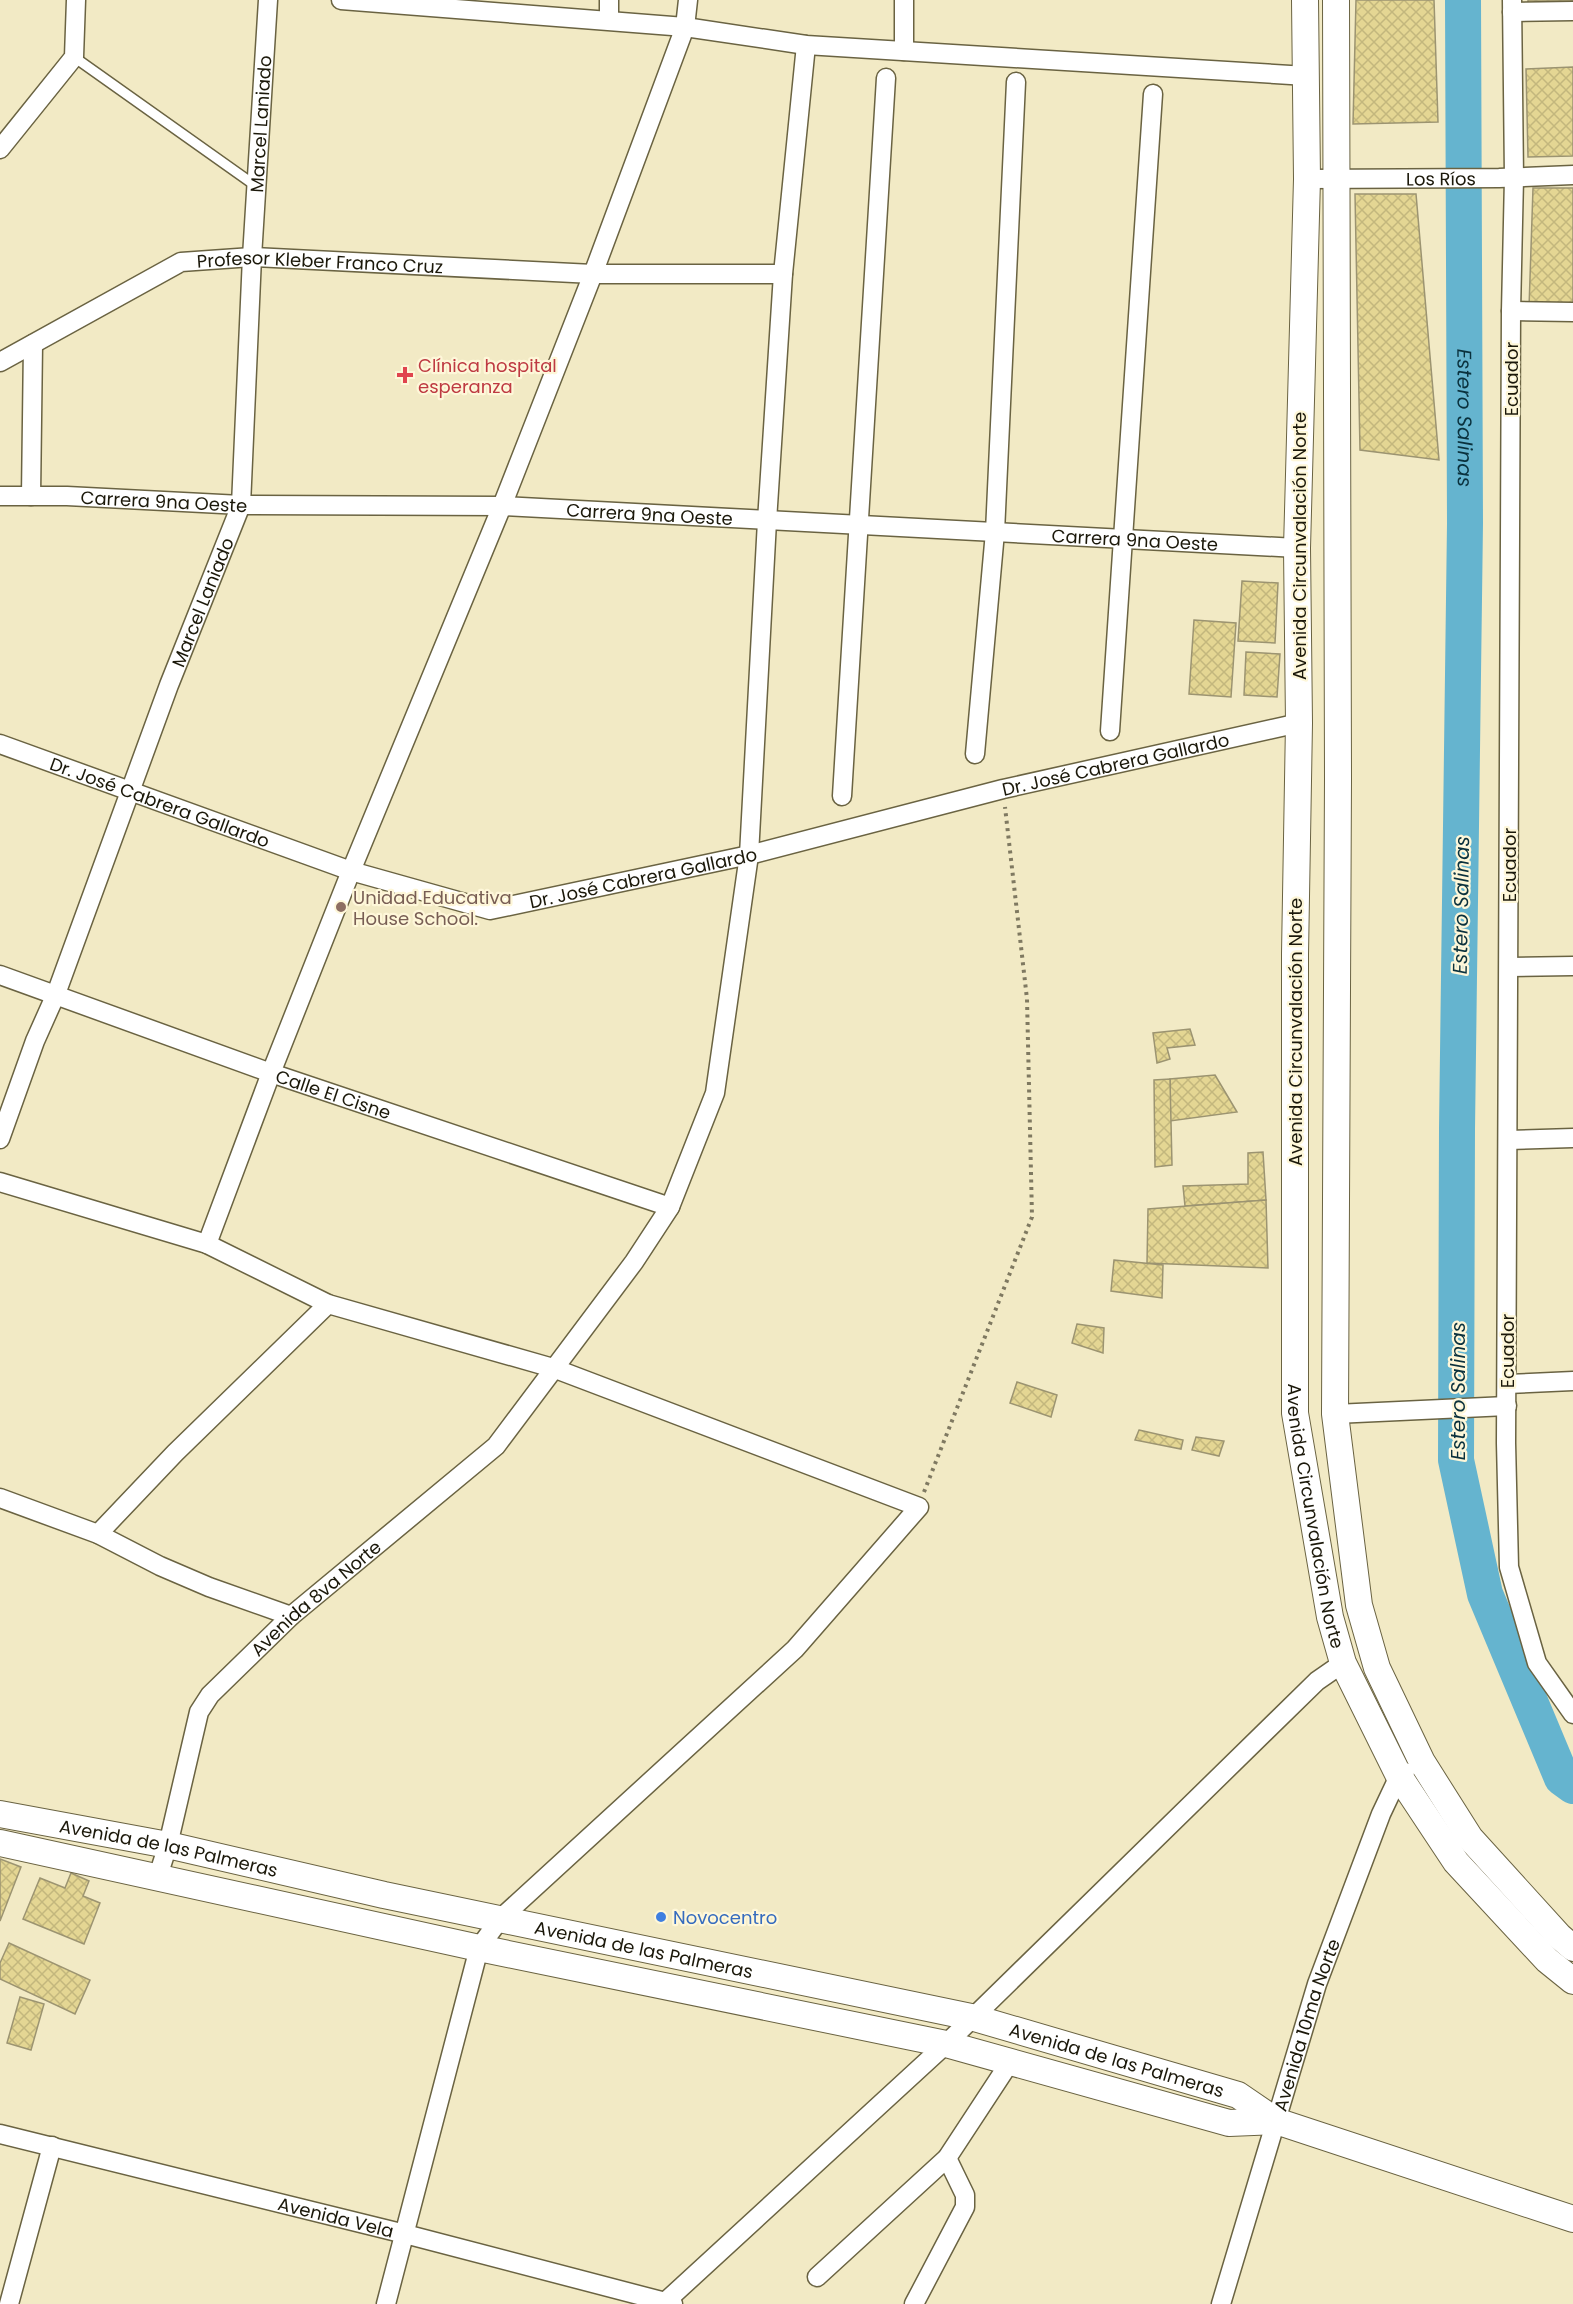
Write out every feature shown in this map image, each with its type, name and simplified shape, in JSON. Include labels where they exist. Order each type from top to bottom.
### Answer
[{"type":"main road","name":"Avenida Circunvalación Norte","points":[[1305,0],[1307,179],[1297,548],[1299,723],[1294,954],[1295,1413],[1330,1617],[1343,1663],[1399,1776],[1456,1862],[1547,1960],[1573,1981]]},
{"type":"main road","name":"Avenida Circunvalación Norte","points":[[1336,0],[1338,778],[1335,1414],[1359,1605],[1377,1668],[1422,1761],[1470,1838],[1559,1936],[1573,1948]]},
{"type":"main road","points":[[1298,776],[1338,778]]},
{"type":"main road","name":"Avenida de las Palmeras","points":[[0,1814],[168,1845],[500,1920],[972,2017],[1238,2095],[1276,2121],[1573,2219]]},
{"type":"main road","name":"Avenida de las Palmeras","points":[[0,1843],[479,1948],[946,2044],[1229,2123],[1276,2121]]},
{"type":"street","points":[[0,149],[74,57],[76,0]]},
{"type":"street","name":"Marcel Laniado","points":[[0,1139],[35,1041],[56,994],[169,685],[241,505],[267,0]]},
{"type":"street","points":[[341,0],[685,27],[806,45],[1307,76]]},
{"type":"street","points":[[609,0],[609,20]]},
{"type":"street","points":[[207,1244],[271,1073],[351,871],[502,506],[593,274],[685,27],[688,0]]},
{"type":"street","points":[[904,0],[904,51]]},
{"type":"street","points":[[1512,6],[1573,11]]},
{"type":"street","name":"Ecuador","points":[[1512,6],[1507,178],[1511,311],[1507,1384],[1498,1406],[1509,1567],[1537,1663],[1573,1714]]},
{"type":"street","name":"Avenida 8va Norte","points":[[158,1876],[168,1845],[200,1712],[210,1695],[291,1616],[496,1446],[634,1262],[670,1207],[715,1093],[749,855],[783,274],[806,45]]},
{"type":"street","points":[[842,796],[886,78]]},
{"type":"street","points":[[975,754],[995,532],[1016,82]]},
{"type":"street","points":[[1110,731],[1153,94]]},
{"type":"street","name":"Los Ríos","points":[[1307,179],[1507,178],[1573,174]]},
{"type":"street","name":"Profesor Kleber Franco Cruz","points":[[0,362],[181,262],[252,257],[593,274],[783,274]]},
{"type":"street","points":[[1511,311],[1573,312]]},
{"type":"street","points":[[31,496],[33,344]]},
{"type":"street","name":"Carrera 9na Oeste","points":[[0,496],[241,505],[502,506],[1297,548]]},
{"type":"street","name":"Dr. José Cabrera Gallardo","points":[[0,744],[351,871],[490,910],[749,855],[1002,789],[1299,723]]},
{"type":"street","points":[[1509,967],[1573,966]]},
{"type":"street","name":"Calle El Cisne","points":[[0,975],[271,1073],[670,1207]]},
{"type":"street","points":[[1508,1140],[1573,1138]]},
{"type":"street","points":[[0,1182],[207,1244],[328,1304],[553,1368],[919,1507],[795,1649],[500,1920],[479,1948],[386,2304]]},
{"type":"street","points":[[98,1534],[175,1454],[328,1304]]},
{"type":"street","points":[[1507,1384],[1573,1381]]},
{"type":"street","points":[[1335,1414],[1498,1406]]},
{"type":"street","points":[[0,1498],[98,1534],[160,1566],[209,1587],[291,1616]]},
{"type":"street","points":[[667,2303],[946,2044],[1317,1681],[1343,1663]]},
{"type":"street","points":[[1399,1776],[1422,1761]]},
{"type":"street","name":"Avenida 10ma Norte","points":[[1221,2304],[1317,1984],[1381,1814],[1399,1776]]},
{"type":"street","points":[[817,2277],[948,2158],[1010,2062]]},
{"type":"street","name":"Avenida Vela","points":[[0,2134],[405,2234],[667,2303]]},
{"type":"street","points":[[9,2304],[52,2146]]},
{"type":"street","points":[[914,2304],[965,2207],[965,2195],[948,2158]]},
{"type":"lane","points":[[74,57],[258,187]]},
{"type":"path","points":[[919,1507],[1032,1217],[1028,999],[1002,789]]},
{"type":"building","points":[[1356,0],[1434,0],[1438,122],[1353,124]]},
{"type":"building","points":[[1528,0],[1573,0],[1573,3],[1528,4]]},
{"type":"building","points":[[1573,67],[1573,156],[1528,157],[1526,69]]},
{"type":"building","points":[[1533,188],[1573,188],[1573,308],[1529,308]]},
{"type":"building","points":[[1355,194],[1416,194],[1439,460],[1360,450]]},
{"type":"building","points":[[1242,581],[1278,583],[1275,643],[1238,641]]},
{"type":"building","points":[[1194,620],[1236,623],[1231,697],[1189,694]]},
{"type":"building","points":[[1246,652],[1280,654],[1277,697],[1244,695]]},
{"type":"building","points":[[1190,1029],[1195,1045],[1167,1048],[1170,1059],[1157,1063],[1153,1033]]},
{"type":"building","points":[[1215,1075],[1237,1112],[1170,1121],[1170,1079]]},
{"type":"building","points":[[1170,1079],[1172,1165],[1155,1167],[1154,1080]]},
{"type":"building","points":[[1263,1152],[1266,1200],[1185,1206],[1183,1186],[1248,1184],[1248,1153]]},
{"type":"building","points":[[1266,1200],[1268,1268],[1147,1263],[1148,1209]]},
{"type":"building","points":[[1114,1260],[1163,1265],[1162,1298],[1111,1291]]},
{"type":"building","points":[[1077,1324],[1104,1328],[1103,1353],[1072,1343]]},
{"type":"building","points":[[1017,1382],[1057,1395],[1051,1417],[1010,1403]]},
{"type":"building","points":[[1139,1430],[1183,1440],[1181,1449],[1135,1440]]},
{"type":"building","points":[[1196,1437],[1224,1441],[1219,1456],[1192,1450]]},
{"type":"building","points":[[0,1859],[21,1867],[0,1921]]},
{"type":"building","points":[[71,1873],[89,1881],[83,1896],[100,1903],[84,1944],[23,1919],[40,1878],[65,1888]]},
{"type":"building","points":[[9,1943],[90,1980],[75,2014],[0,1979],[0,1963]]},
{"type":"building","points":[[20,1997],[44,2004],[31,2050],[7,2043]]},
{"type":"waterway","name":"Estero Salinas","points":[[1463,0],[1465,523],[1457,1129],[1456,1460],[1485,1594],[1562,1778],[1573,1786]]},
{"type":"place","name":"Clínica hospital esperanza","points":[[405,375]]},
{"type":"place","name":"Unidad Educativa House School.","points":[[341,907]]},
{"type":"place","name":"Novocentro","points":[[661,1917]]}]
